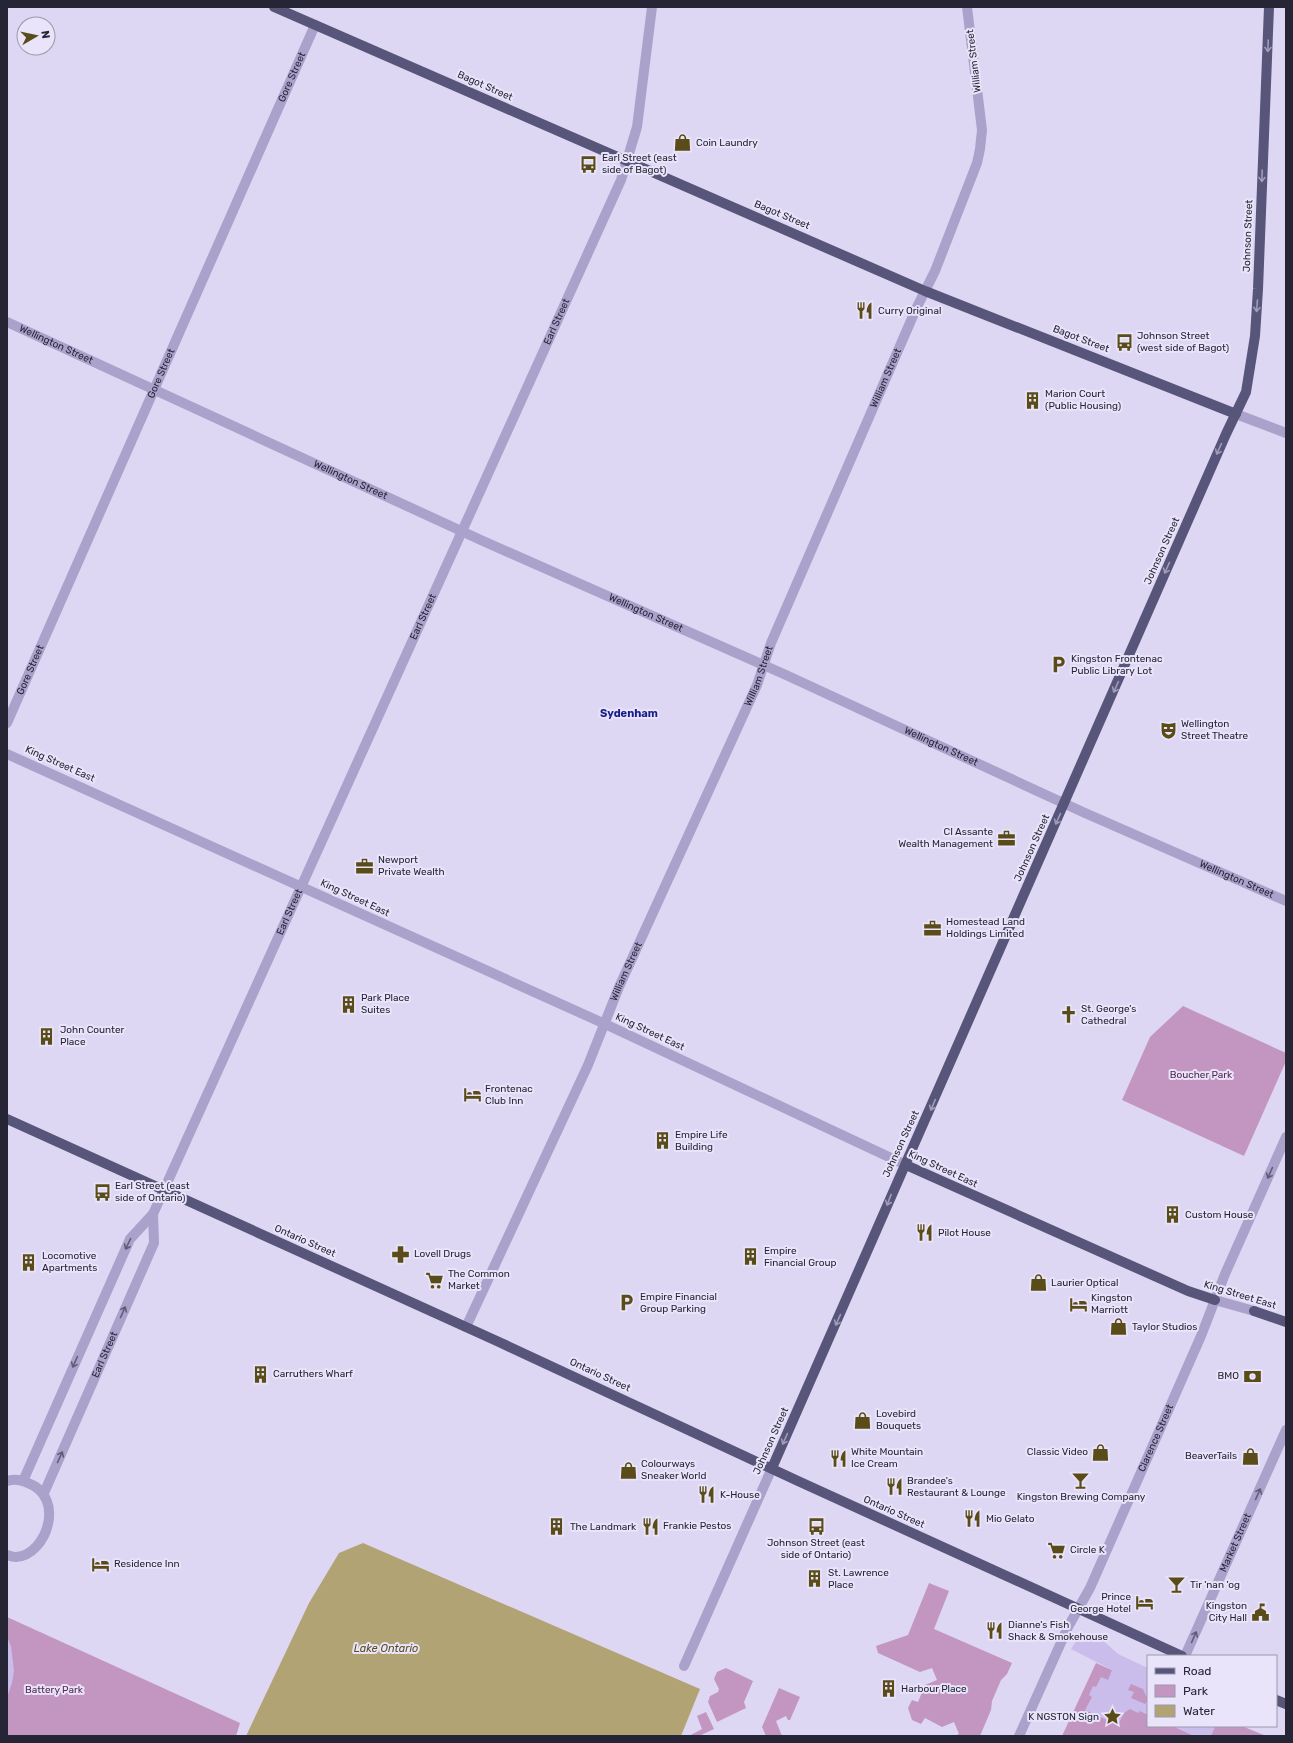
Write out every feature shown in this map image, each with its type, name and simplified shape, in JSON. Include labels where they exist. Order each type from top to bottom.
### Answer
[{"type":"main road","name":"Bagot Street","points":[[274,7],[925,290],[1236,414]]},
{"type":"main road","name":"Johnson Street","points":[[772,1468],[1246,392],[1255,336],[1269,7]]},
{"type":"main road","name":"Ontario Street","points":[[7,1119],[466,1327],[1180,1655]]},
{"type":"main road","name":"King Street East","points":[[906,1165],[1188,1291],[1215,1300]]},
{"type":"main road","name":"King Street East","points":[[1254,1311],[1286,1322]]},
{"type":"street","name":"Earl Street","points":[[23,1481],[130,1239],[153,1214],[621,180],[628,161],[637,127],[652,7]]},
{"type":"street","name":"William Street","points":[[466,1327],[588,1065],[619,987],[757,685],[771,643],[925,290],[935,271],[977,163],[982,130],[967,7]]},
{"type":"street","name":"Gore Street","points":[[7,723],[315,25]]},
{"type":"street","name":"Wellington Street","points":[[7,322],[462,531],[764,665],[1286,901]]},
{"type":"street","name":"Bagot Street","points":[[1236,414],[1286,433]]},
{"type":"street","name":"King Street East","points":[[7,754],[605,1024],[906,1165]]},
{"type":"street","name":"Clarence Street","points":[[1019,1736],[1068,1627],[1090,1588],[1201,1336],[1215,1300],[1286,1137]]},
{"type":"street","name":"Earl Street","points":[[44,1493],[154,1243],[153,1214]]},
{"type":"street","name":"King Street East","points":[[1215,1300],[1254,1311]]},
{"type":"street","name":"Market Street","points":[[1185,1655],[1286,1430]]},
{"type":"street","name":"Johnson Street","points":[[684,1666],[772,1468]]},
{"type":"street","points":[[7,1481],[23,1481],[34,1484],[44,1493],[50,1508],[48,1524],[42,1540],[30,1552],[16,1557],[7,1555]]},
{"type":"green space","name":"Boucher Park","points":[[1183,1006],[1286,1053],[1286,1061],[1244,1156],[1122,1100],[1150,1037]]},
{"type":"green space","points":[[929,1583],[949,1591],[934,1629],[1012,1663],[1007,1674],[1001,1680],[980,1736],[954,1736],[959,1734],[954,1722],[942,1727],[925,1718],[921,1724],[912,1720],[908,1708],[912,1700],[918,1702],[925,1685],[937,1680],[932,1668],[920,1672],[878,1653],[876,1646],[908,1635]]},
{"type":"green space","name":"Battery Park","points":[[7,1617],[240,1723],[236,1736],[7,1736]]},
{"type":"green space","points":[[1096,1663],[1147,1686],[1147,1727],[1244,1727],[1266,1736],[1062,1736]]},
{"type":"green space","points":[[726,1668],[753,1681],[744,1702],[746,1708],[717,1722],[708,1702],[710,1696],[718,1692],[719,1689],[714,1679],[717,1672]]},
{"type":"green space","points":[[779,1688],[800,1697],[790,1720],[788,1720],[786,1716],[776,1721],[782,1736],[766,1736],[762,1727]]},
{"type":"green space","points":[[706,1712],[714,1729],[699,1736],[689,1736],[702,1729],[697,1716]]},
{"type":"shaded area","points":[[1086,1634],[1098,1636],[1118,1654],[1147,1668],[1147,1698],[1143,1689],[1131,1684],[1128,1690],[1134,1692],[1131,1698],[1145,1704],[1147,1701],[1147,1714],[1140,1711],[1138,1713],[1130,1709],[1124,1713],[1118,1725],[1085,1710],[1092,1697],[1089,1695],[1093,1686],[1096,1687],[1101,1677],[1108,1680],[1112,1670],[1071,1649],[1078,1638]]},
{"type":"shaded area","points":[[7,1637],[11,1646],[14,1671],[7,1697]]},
{"type":"shaded area","points":[[1174,1727],[1215,1727],[1211,1736],[1194,1736]]},
{"type":"water","name":"Lake Ontario","points":[[363,1543],[700,1689],[681,1736],[246,1736],[309,1603],[339,1553]]},
{"type":"place","name":"Coin Laundry","points":[[683,143]]},
{"type":"place","name":"Earl Street (east side of Bagot)","points":[[589,164]]},
{"type":"place","name":"Curry Original","points":[[865,311]]},
{"type":"place","name":"Johnson Street (west side of Bagot)","points":[[1124,342]]},
{"type":"place","name":"Marion Court (Public Housing)","points":[[1032,400]]},
{"type":"place","name":"Kingston Frontenac Public Library Lot","points":[[1058,665]]},
{"type":"place","name":"Wellington Street Theatre","points":[[1168,730]]},
{"type":"place","name":"CI Assante Wealth Management","points":[[1006,838]]},
{"type":"place","name":"Newport Private Wealth","points":[[365,866]]},
{"type":"place","name":"Homestead Land Holdings Limited","points":[[933,928]]},
{"type":"place","name":"Park Place Suites","points":[[348,1004]]},
{"type":"place","name":"St. George's Cathedral","points":[[1068,1015]]},
{"type":"place","name":"John Counter Place","points":[[47,1036]]},
{"type":"place","name":"Frontenac Club Inn","points":[[472,1095]]},
{"type":"place","name":"Empire Life Building","points":[[662,1141]]},
{"type":"place","name":"Earl Street (east side of Ontario)","points":[[102,1192]]},
{"type":"place","name":"Custom House","points":[[1172,1215]]},
{"type":"place","name":"Pilot House","points":[[925,1233]]},
{"type":"place","name":"Lovell Drugs","points":[[401,1254]]},
{"type":"place","name":"Empire Financial Group","points":[[751,1257]]},
{"type":"place","name":"Locomotive Apartments","points":[[29,1262]]},
{"type":"place","name":"The Common Market","points":[[435,1280]]},
{"type":"place","name":"Laurier Optical","points":[[1038,1283]]},
{"type":"place","name":"Empire Financial Group Parking","points":[[627,1303]]},
{"type":"place","name":"Kingston Marriott","points":[[1078,1304]]},
{"type":"place","name":"Taylor Studios","points":[[1119,1327]]},
{"type":"place","name":"Carruthers Wharf","points":[[260,1374]]},
{"type":"place","name":"BMO","points":[[1252,1376]]},
{"type":"place","name":"Lovebird Bouquets","points":[[863,1420]]},
{"type":"place","name":"Classic Video","points":[[1101,1452]]},
{"type":"place","name":"BeaverTails","points":[[1250,1456]]},
{"type":"place","name":"White Mountain Ice Cream","points":[[838,1458]]},
{"type":"place","name":"Colourways Sneaker World","points":[[628,1470]]},
{"type":"place","name":"Kingston Brewing Company","points":[[1081,1480]]},
{"type":"place","name":"Brandee's Restaurant & Lounge","points":[[894,1487]]},
{"type":"place","name":"K-House","points":[[707,1495]]},
{"type":"place","name":"Mio Gelato","points":[[973,1519]]},
{"type":"place","name":"Frankie Pestos","points":[[650,1526]]},
{"type":"place","name":"Johnson Street (east side of Ontario)","points":[[816,1526]]},
{"type":"place","name":"The Landmark","points":[[557,1527]]},
{"type":"place","name":"Circle K","points":[[1057,1550]]},
{"type":"place","name":"Residence Inn","points":[[101,1564]]},
{"type":"place","name":"St. Lawrence Place","points":[[815,1579]]},
{"type":"place","name":"Tir 'nan 'og","points":[[1177,1585]]},
{"type":"place","name":"Prince George Hotel","points":[[1144,1603]]},
{"type":"place","name":"Kingston City Hall","points":[[1260,1612]]},
{"type":"place","name":"Dianne's Fish Shack & Smokehouse","points":[[995,1631]]},
{"type":"place","name":"Harbour Place","points":[[888,1689]]},
{"type":"place","name":"K NGSTON Sign","points":[[1112,1717]]},
{"type":"district","name":"Sydenham","points":[[629,713]]}]
